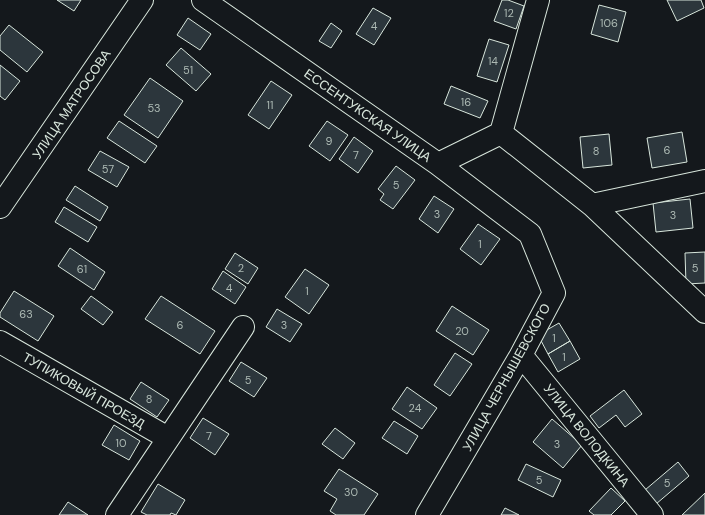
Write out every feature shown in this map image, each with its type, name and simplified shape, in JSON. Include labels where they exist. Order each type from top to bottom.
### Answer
[{"type":"street","name":"УЛИЦА МАТРОСОВА","points":[[0,207],[142,0]]},
{"type":"street","name":"ЕССЕНТУКСКАЯ УЛИЦА","points":[[203,0],[438,164],[530,234]]},
{"type":"street","points":[[438,164],[501,134],[538,0]]},
{"type":"street","points":[[501,134],[592,205],[705,312]]},
{"type":"street","points":[[592,205],[705,181]]},
{"type":"street","name":"УЛИЦА ЧЕРНЫШЕВСКОГО","points":[[427,515],[521,355],[554,293],[530,234]]},
{"type":"street","points":[[117,515],[243,327]]},
{"type":"street","name":"ТУПИКОВЫЙ ПРОЕЗД","points":[[0,342],[168,438]]},
{"type":"street","name":"УЛИЦА ВОЛОДКИНА","points":[[521,355],[652,515]]},
{"type":"building","points":[[57,0],[81,0],[74,11]]},
{"type":"building","points":[[502,0],[508,0],[524,6],[516,29],[494,21]]},
{"type":"building","points":[[667,0],[701,0],[704,8],[677,21]]},
{"type":"building","points":[[599,5],[626,12],[618,42],[591,34]]},
{"type":"building","points":[[373,8],[391,18],[374,45],[356,34]]},
{"type":"building","points":[[188,18],[211,34],[200,50],[177,35]]},
{"type":"building","points":[[331,23],[342,31],[331,48],[319,41]]},
{"type":"building","points":[[9,25],[43,52],[27,72],[0,50],[0,36]]},
{"type":"building","points":[[489,39],[509,45],[497,82],[477,76]]},
{"type":"building","points":[[181,48],[211,74],[196,91],[166,65]]},
{"type":"building","points":[[0,65],[20,81],[5,100],[0,96]]},
{"type":"building","points":[[150,78],[183,101],[158,138],[124,115]]},
{"type":"building","points":[[271,81],[292,95],[269,129],[248,115]]},
{"type":"building","points":[[451,86],[488,101],[480,118],[444,104]]},
{"type":"building","points":[[119,121],[157,146],[145,163],[107,138]]},
{"type":"building","points":[[327,121],[348,135],[330,161],[309,146]]},
{"type":"building","points":[[682,132],[687,162],[652,168],[647,138]]},
{"type":"building","points":[[609,134],[612,165],[583,168],[580,137]]},
{"type":"building","points":[[354,137],[373,151],[358,173],[339,159]]},
{"type":"building","points":[[100,151],[129,167],[117,187],[88,170]]},
{"type":"building","points":[[396,166],[415,180],[393,209],[380,200],[384,194],[378,189]]},
{"type":"building","points":[[75,186],[108,207],[100,221],[66,200]]},
{"type":"building","points":[[434,196],[454,209],[438,233],[419,219]]},
{"type":"building","points":[[690,199],[693,228],[656,232],[653,203]]},
{"type":"building","points":[[64,207],[97,227],[88,242],[55,222]]},
{"type":"building","points":[[478,224],[500,239],[481,265],[460,249]]},
{"type":"building","points":[[70,248],[105,272],[94,290],[58,266]]},
{"type":"building","points":[[705,252],[705,283],[686,284],[685,253]]},
{"type":"building","points":[[235,253],[258,268],[248,284],[225,269]]},
{"type":"building","points":[[305,269],[329,285],[309,314],[285,297]]},
{"type":"building","points":[[223,271],[246,287],[235,304],[212,289]]},
{"type":"building","points":[[14,291],[54,316],[38,341],[0,317],[0,313]]},
{"type":"building","points":[[91,296],[113,312],[103,325],[81,309]]},
{"type":"building","points":[[161,296],[215,331],[200,354],[145,319]]},
{"type":"building","points":[[452,306],[489,330],[473,355],[436,331]]},
{"type":"building","points":[[277,309],[302,324],[290,342],[266,327]]},
{"type":"building","points":[[559,323],[570,341],[548,354],[538,335]]},
{"type":"building","points":[[570,341],[580,359],[558,372],[548,354]]},
{"type":"building","points":[[455,353],[472,364],[450,396],[434,385]]},
{"type":"building","points":[[241,362],[267,378],[254,397],[229,381]]},
{"type":"building","points":[[141,382],[169,400],[157,417],[130,399]]},
{"type":"building","points":[[407,387],[437,408],[422,429],[392,409]]},
{"type":"building","points":[[624,390],[642,414],[625,427],[616,415],[599,428],[590,416]]},
{"type":"building","points":[[203,418],[229,434],[215,455],[190,438]]},
{"type":"building","points":[[552,419],[582,445],[563,468],[533,442]]},
{"type":"building","points":[[394,421],[418,436],[407,454],[382,438]]},
{"type":"building","points":[[114,425],[140,441],[129,460],[102,445]]},
{"type":"building","points":[[335,428],[355,443],[343,459],[322,444]]},
{"type":"building","points":[[678,462],[689,476],[656,504],[645,490]]},
{"type":"building","points":[[526,464],[561,480],[553,497],[518,480]]},
{"type":"building","points":[[339,469],[378,494],[364,515],[336,515],[330,511],[337,499],[324,491]]},
{"type":"building","points":[[158,484],[185,500],[176,515],[171,513],[170,515],[147,515],[141,512]]},
{"type":"building","points":[[611,488],[625,501],[611,515],[594,515],[589,511]]},
{"type":"building","points":[[705,493],[705,515],[682,515]]},
{"type":"building","points":[[68,502],[88,515],[59,515]]},
{"type":"building","points":[[505,508],[519,515],[501,515]]}]
